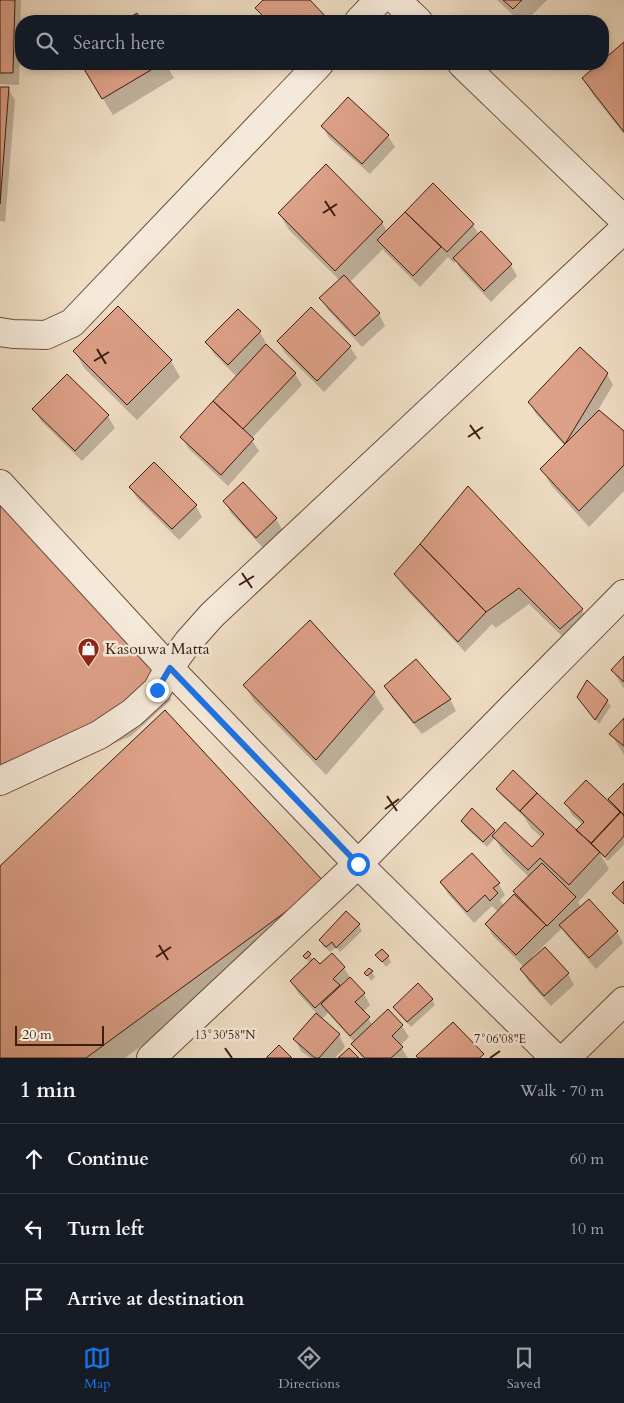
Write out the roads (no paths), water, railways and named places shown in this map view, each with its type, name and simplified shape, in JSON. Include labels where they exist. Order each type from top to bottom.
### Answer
[{"type":"street","points":[[365,15],[379,0]]},
{"type":"street","points":[[396,0],[412,15]]},
{"type":"street","points":[[0,332],[46,335],[72,323],[312,70]]},
{"type":"street","points":[[468,70],[624,220]]},
{"type":"street","points":[[0,781],[99,736],[132,713],[157,690],[188,642],[212,615],[624,229]]},
{"type":"street","points":[[0,484],[170,668],[358,864],[555,1058]]},
{"type":"street","points":[[151,1058],[358,864],[624,594]]},
{"type":"street","points":[[566,1058],[624,1001]]},
{"type":"place","name":"Kasouwa Matta","points":[[89,668]]}]
